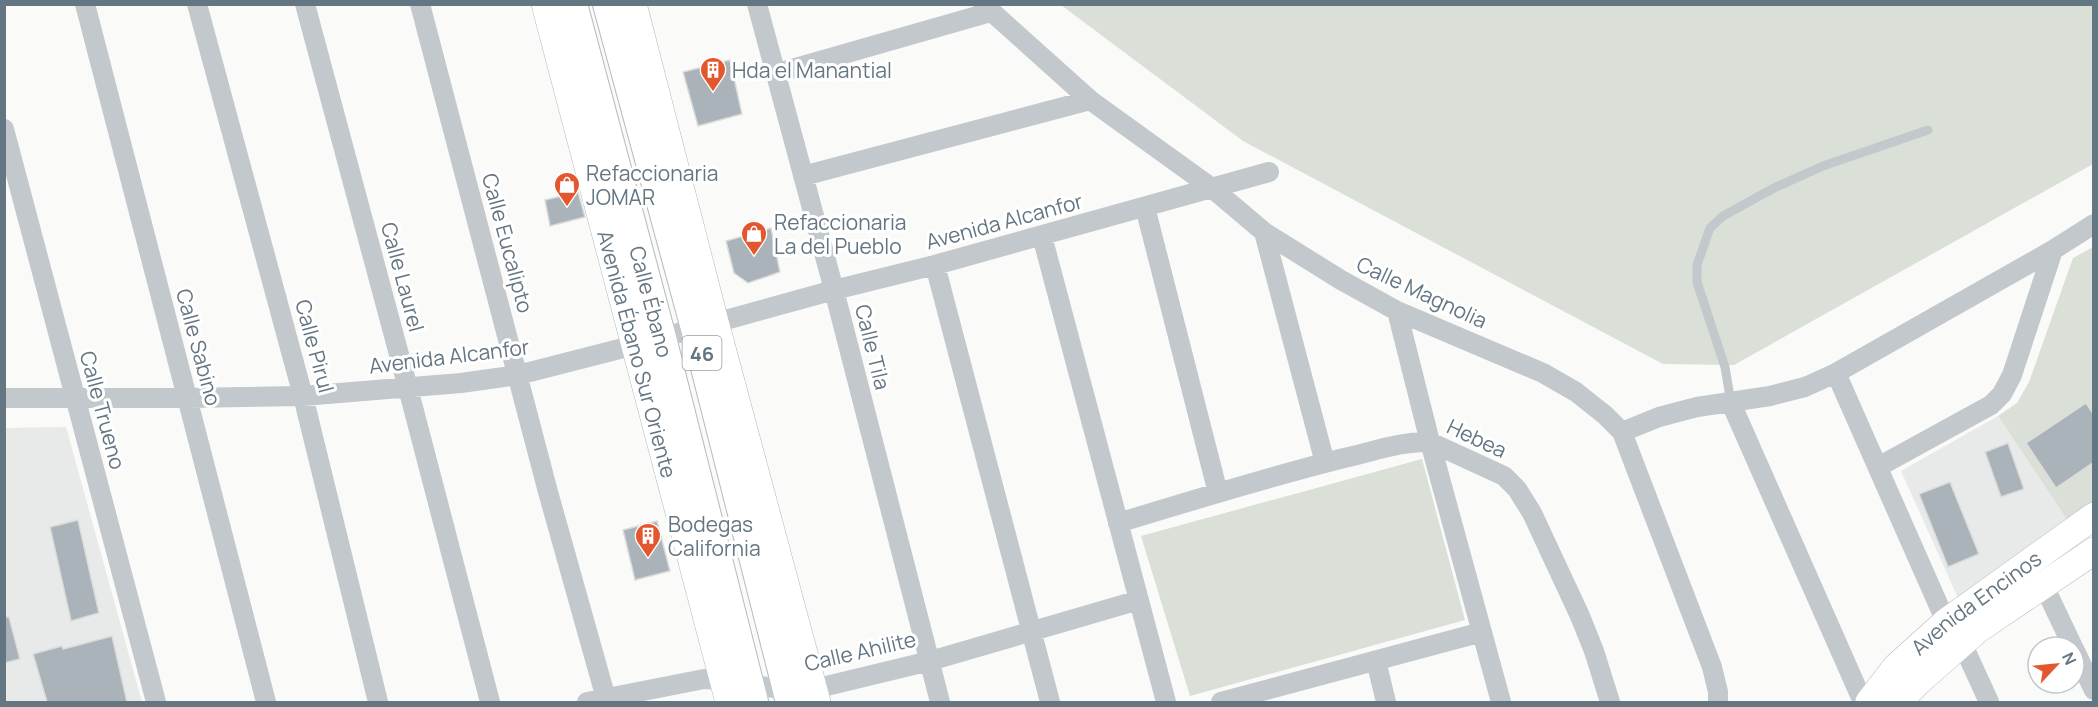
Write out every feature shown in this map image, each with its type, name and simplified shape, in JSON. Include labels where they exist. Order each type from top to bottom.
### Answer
[{"type":"main road","name":"Calle Ébano","points":[[572,4],[648,342],[738,692]]},
{"type":"main road","name":"Calle Ébano","points":[[608,4],[705,325],[802,696]]},
{"type":"street","name":"Calle Sabino","points":[[85,4],[267,702]]},
{"type":"street","name":"Calle Pirul","points":[[197,4],[303,396],[378,702]]},
{"type":"street","name":"Calle Laurel","points":[[305,4],[489,702]]},
{"type":"street","name":"Calle Eucalipto","points":[[420,4],[518,375],[600,701]]},
{"type":"street","name":"Avenida Ébano Sur Oriente","points":[[545,4],[648,342]]},
{"type":"street","points":[[633,4],[705,325]]},
{"type":"street","name":"Calle Tila","points":[[757,4],[834,290],[940,702]]},
{"type":"street","points":[[774,74],[987,8]]},
{"type":"street","name":"Calle Magnolia","points":[[987,8],[1090,100],[1212,188],[1264,232],[1396,311],[1543,373],[1576,392],[1605,415],[1622,432],[1712,668],[1718,702]]},
{"type":"street","points":[[803,176],[1090,100]]},
{"type":"street","name":"Calle Trueno","points":[[4,129],[156,702]]},
{"type":"street","name":"Avenida Alcanfor","points":[[4,398],[303,396],[461,383],[518,375],[1042,236],[1269,171]]},
{"type":"street","points":[[1145,207],[1218,493]]},
{"type":"street","points":[[1622,432],[1659,417],[1697,406],[1731,403],[1806,387],[1836,373],[2053,250],[2094,224]]},
{"type":"street","points":[[1264,232],[1325,463]]},
{"type":"street","points":[[1042,236],[1166,702]]},
{"type":"street","points":[[1878,467],[1991,405],[2002,394],[2012,375],[2053,250]]},
{"type":"street","points":[[935,265],[1050,702]]},
{"type":"street","points":[[1396,311],[1501,702]]},
{"type":"street","points":[[1836,373],[1946,621],[1962,643],[1989,702]]},
{"type":"street","points":[[1731,403],[1863,702]]},
{"type":"street","name":"Hebea","points":[[1118,523],[1325,463],[1402,444],[1417,441],[1430,442],[1504,476],[1517,489],[1532,513],[1580,616],[1610,702]]},
{"type":"street","name":"Avenida Encinos","points":[[1869,702],[1896,667],[1946,621],[2027,561],[2094,516]]},
{"type":"street","name":"Avenida Encinos","points":[[1898,702],[1977,630],[2094,551]]},
{"type":"street","points":[[2044,586],[2068,635]]},
{"type":"street","name":"Calle Ahilite","points":[[600,701],[690,681],[738,692],[802,696],[1139,600]]},
{"type":"street","points":[[1221,702],[1275,696],[1376,661],[1482,632]]},
{"type":"street","points":[[1376,661],[1386,702]]},
{"type":"street","points":[[2086,673],[2094,690]]},
{"type":"lane","points":[[1731,403],[1725,368],[1697,282],[1698,265],[1710,228],[1723,216],[1774,188],[1823,166],[1928,130]]},
{"type":"shaded area","points":[[1061,5],[2093,5],[2093,164],[1734,365],[1663,364],[1243,141]]},
{"type":"shaded area","points":[[2093,247],[2093,506],[2068,521],[1998,416],[2017,403],[2029,382],[2073,258]]},
{"type":"shaded area","points":[[1998,416],[2068,521],[1958,598],[1901,471]]},
{"type":"shaded area","points":[[66,427],[142,702],[5,702],[4,428]]},
{"type":"shaded area","points":[[1422,459],[1465,620],[1190,696],[1141,536]]},
{"type":"building","name":"Hda el Manantial","points":[[730,60],[742,114],[698,126],[683,72]]},
{"type":"building","name":"Refaccionaria JOMAR","points":[[578,192],[585,217],[550,226],[545,200]]},
{"type":"building","name":"Refaccionaria La del Pueblo","points":[[771,228],[780,272],[748,283],[734,273],[726,241]]},
{"type":"building","points":[[2086,403],[2094,415],[2094,462],[2056,488],[2026,443]]},
{"type":"building","points":[[2008,443],[2024,489],[2001,497],[1985,452]]},
{"type":"building","points":[[1950,482],[1979,554],[1948,567],[1919,494]]},
{"type":"building","points":[[78,520],[99,613],[71,621],[50,527]]},
{"type":"building","name":"Bodegas California","points":[[657,521],[670,571],[635,580],[623,530]]},
{"type":"building","points":[[4,617],[9,617],[20,659],[4,663]]},
{"type":"building","points":[[112,636],[127,702],[47,702],[33,654]]},
{"type":"place","name":"Hda el Manantial","points":[[713,93]]},
{"type":"place","name":"Refaccionaria JOMAR","points":[[567,208]]},
{"type":"place","name":"Refaccionaria La del Pueblo","points":[[754,257]]},
{"type":"place","name":"Bodegas California","points":[[648,559]]}]
